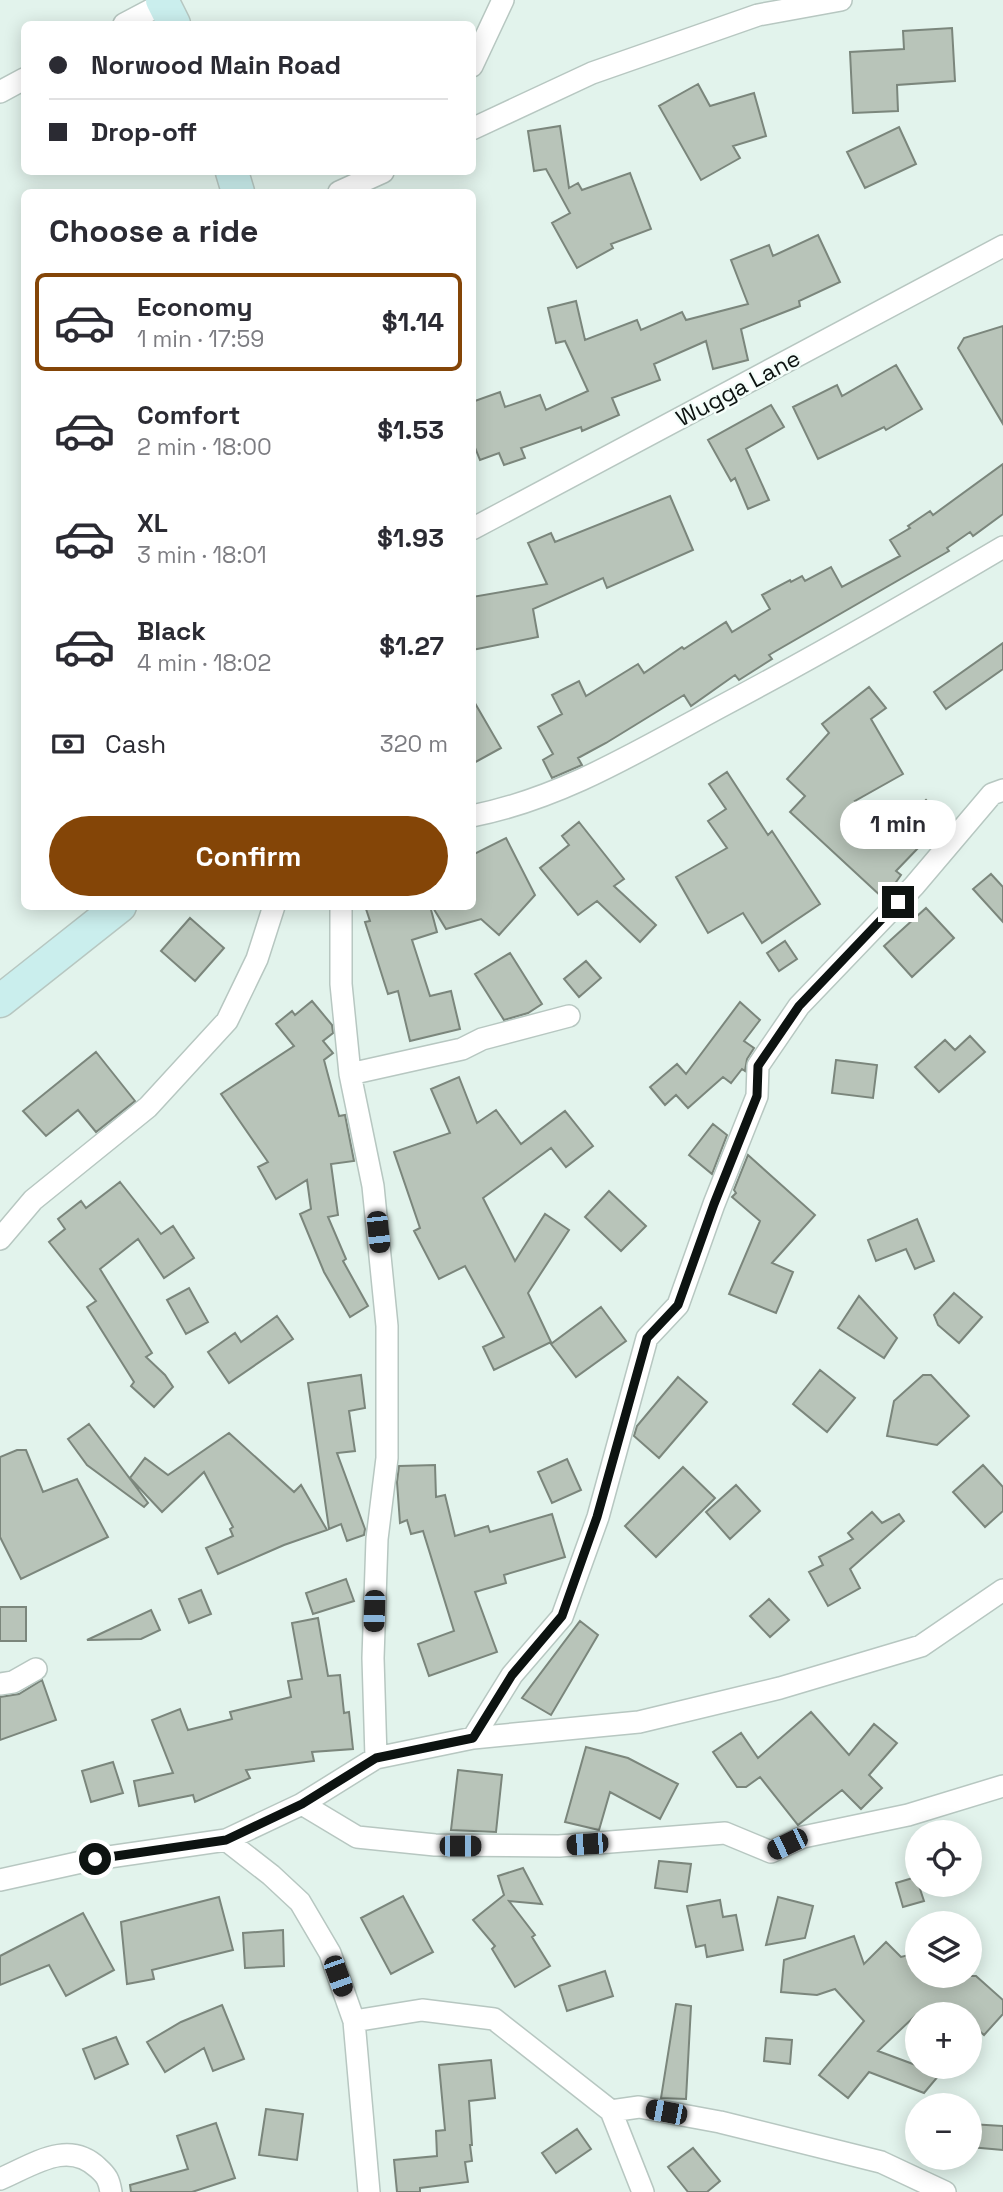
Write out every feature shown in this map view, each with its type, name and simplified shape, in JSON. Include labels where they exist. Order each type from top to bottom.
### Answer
[{"type":"street","points":[[476,57],[503,0]]},
{"type":"street","points":[[476,127],[592,72],[758,15],[841,0]]},
{"type":"street","points":[[133,21],[167,9]]},
{"type":"street","points":[[0,92],[21,81]]},
{"type":"street","points":[[346,189],[376,175]]},
{"type":"street","name":"Wugga Lane","points":[[476,527],[1003,246]]},
{"type":"street","points":[[476,815],[501,811],[564,789],[607,769],[780,676],[1003,547]]},
{"type":"street","points":[[473,1738],[512,1675],[562,1616],[597,1517],[647,1338],[678,1305],[757,1096],[758,1066],[799,1006],[914,886],[992,794],[1003,790]]},
{"type":"street","points":[[0,1001],[115,910]]},
{"type":"street","points":[[0,1239],[33,1200],[148,1107],[228,1021],[257,960],[273,910]]},
{"type":"street","points":[[341,910],[341,985],[350,1074],[373,1186],[387,1326],[387,1458],[377,1539],[373,1658],[376,1758]]},
{"type":"street","points":[[350,1074],[462,1049],[482,1039],[569,1016]]},
{"type":"street","points":[[0,1880],[95,1859],[226,1840],[302,1804],[376,1758],[473,1738],[639,1722],[780,1688],[921,1646],[1003,1590]]},
{"type":"street","points":[[0,1684],[13,1682],[36,1669]]},
{"type":"street","points":[[302,1804],[356,1837],[435,1846],[559,1846],[725,1833],[771,1852],[803,1837],[908,1815],[1003,1786]]},
{"type":"street","points":[[226,1840],[300,1902],[330,1954],[354,2021],[369,2192]]},
{"type":"street","points":[[354,2021],[422,2010],[495,2019],[611,2111],[643,2192]]},
{"type":"street","points":[[611,2111],[639,2107],[720,2122],[881,2162],[945,2192]]},
{"type":"street","points":[[0,2179],[61,2153],[88,2158],[109,2179],[111,2192]]},
{"type":"building","points":[[952,28],[955,81],[897,85],[898,111],[853,113],[850,52],[904,49],[903,31]]},
{"type":"building","points":[[698,84],[710,106],[754,93],[766,136],[733,146],[740,158],[701,180],[659,106]]},
{"type":"building","points":[[560,126],[569,188],[578,183],[582,190],[630,173],[651,229],[611,244],[613,248],[577,268],[552,223],[570,213],[546,169],[534,171],[528,131]]},
{"type":"building","points":[[899,127],[916,164],[865,188],[847,152]]},
{"type":"building","points":[[818,235],[840,282],[799,301],[800,306],[741,329],[748,360],[713,369],[706,341],[654,364],[660,380],[612,398],[619,415],[582,431],[581,427],[521,448],[525,458],[504,465],[499,453],[480,460],[476,450],[476,401],[500,392],[505,407],[540,395],[546,410],[588,391],[565,341],[556,343],[548,308],[576,301],[585,340],[637,320],[641,330],[682,312],[686,320],[748,304],[731,260],[769,245],[773,256]]},
{"type":"building","points":[[1003,326],[1003,424],[958,348],[964,338]]},
{"type":"building","points":[[896,365],[922,409],[886,430],[884,427],[818,459],[793,407],[837,385],[842,396]]},
{"type":"building","points":[[771,405],[784,427],[746,449],[769,500],[748,509],[735,478],[731,481],[708,440]]},
{"type":"building","points":[[1003,464],[1003,514],[973,536],[970,532],[947,548],[949,551],[769,655],[772,659],[739,680],[735,675],[691,706],[684,695],[578,758],[582,765],[552,778],[543,760],[553,754],[538,727],[562,714],[552,695],[579,681],[586,696],[638,664],[644,673],[726,622],[732,632],[770,609],[762,595],[790,580],[791,582],[802,576],[805,581],[831,567],[842,587],[900,556],[890,540],[930,511],[933,515]]},
{"type":"building","points":[[670,496],[693,550],[607,588],[603,578],[533,609],[538,637],[476,649],[476,596],[547,584],[528,543],[551,533],[555,542]]},
{"type":"building","points":[[1003,643],[1003,669],[946,709],[934,692]]},
{"type":"building","points":[[869,687],[886,708],[871,719],[903,774],[855,801],[891,835],[926,800],[945,820],[896,871],[901,875],[884,899],[790,812],[805,796],[787,779],[829,733],[822,724]]},
{"type":"building","points":[[476,705],[501,748],[476,762]]},
{"type":"building","points":[[727,772],[768,835],[772,831],[820,904],[762,943],[743,913],[708,933],[676,877],[727,848],[708,821],[726,809],[709,784]]},
{"type":"building","points":[[579,822],[624,879],[614,886],[656,925],[640,942],[597,901],[578,915],[540,868],[569,845],[562,836]]},
{"type":"building","points":[[506,838],[535,895],[499,935],[481,919],[446,929],[434,910],[476,910],[476,853]]},
{"type":"building","points":[[991,874],[1003,887],[1003,922],[973,889]]},
{"type":"building","points":[[926,908],[954,938],[912,977],[884,946]]},
{"type":"building","points":[[366,910],[431,910],[437,932],[412,940],[430,996],[451,991],[460,1029],[410,1041],[398,991],[388,994],[365,922],[370,921]]},
{"type":"building","points":[[190,918],[224,948],[195,981],[161,951]]},
{"type":"building","points":[[785,941],[797,959],[779,971],[767,953]]},
{"type":"building","points":[[510,953],[542,1004],[528,1013],[504,1020],[475,974]]},
{"type":"building","points":[[586,961],[601,978],[579,997],[564,979]]},
{"type":"building","points":[[312,1001],[332,1025],[333,1033],[323,1041],[333,1053],[324,1060],[339,1116],[345,1115],[354,1161],[331,1164],[338,1215],[328,1217],[346,1259],[343,1261],[368,1306],[350,1317],[324,1272],[300,1214],[311,1209],[307,1180],[276,1199],[258,1167],[268,1162],[221,1094],[294,1046],[276,1024],[292,1011],[295,1015]]},
{"type":"building","points":[[740,1002],[760,1020],[744,1041],[754,1048],[747,1059],[745,1071],[742,1069],[731,1083],[723,1077],[688,1108],[676,1095],[665,1105],[650,1087],[677,1064],[686,1074]]},
{"type":"building","points":[[970,1036],[985,1052],[939,1092],[915,1067],[945,1040],[955,1050]]},
{"type":"building","points":[[96,1052],[135,1101],[96,1132],[78,1110],[46,1136],[23,1111]]},
{"type":"building","points":[[836,1060],[877,1065],[873,1098],[832,1093]]},
{"type":"building","points":[[459,1077],[477,1123],[496,1110],[521,1144],[565,1111],[593,1146],[566,1167],[551,1148],[483,1198],[515,1261],[545,1214],[569,1230],[528,1293],[551,1342],[494,1370],[483,1347],[504,1337],[465,1266],[439,1279],[414,1231],[420,1228],[394,1152],[450,1133],[431,1089]]},
{"type":"building","points":[[713,1124],[727,1135],[712,1174],[689,1155]]},
{"type":"building","points":[[748,1155],[815,1215],[772,1263],[793,1272],[776,1313],[729,1294],[760,1221],[732,1197],[736,1193],[734,1190]]},
{"type":"building","points":[[120,1182],[161,1234],[173,1226],[194,1258],[164,1278],[138,1239],[100,1269],[152,1353],[146,1357],[173,1387],[154,1407],[131,1386],[134,1382],[87,1307],[96,1301],[49,1242],[65,1229],[58,1219],[81,1201],[86,1208]]},
{"type":"building","points":[[609,1191],[646,1226],[621,1251],[585,1217]]},
{"type":"building","points":[[917,1219],[934,1261],[915,1269],[906,1249],[876,1261],[868,1240]]},
{"type":"building","points":[[189,1288],[208,1322],[186,1334],[167,1300]]},
{"type":"building","points":[[954,1293],[982,1317],[959,1343],[938,1325],[934,1315]]},
{"type":"building","points":[[859,1296],[897,1338],[884,1358],[838,1328]]},
{"type":"building","points":[[601,1307],[626,1341],[576,1377],[551,1344]]},
{"type":"building","points":[[277,1316],[293,1339],[229,1383],[208,1352],[235,1333],[241,1342]]},
{"type":"building","points":[[820,1370],[855,1398],[827,1432],[793,1404]]},
{"type":"building","points":[[361,1375],[365,1408],[349,1411],[355,1451],[337,1453],[365,1529],[364,1535],[347,1541],[341,1524],[329,1529],[308,1383]]},
{"type":"building","points":[[923,1375],[931,1375],[969,1416],[937,1445],[887,1436],[894,1401]]},
{"type":"building","points":[[678,1377],[707,1402],[659,1458],[634,1436],[637,1426]]},
{"type":"building","points":[[89,1424],[148,1503],[144,1507],[87,1465],[68,1439]]},
{"type":"building","points":[[229,1433],[294,1492],[301,1485],[327,1530],[284,1545],[218,1574],[206,1548],[233,1536],[230,1529],[233,1527],[204,1472],[162,1512],[130,1478],[145,1458],[168,1475]]},
{"type":"building","points":[[17,1450],[26,1450],[43,1492],[77,1479],[108,1537],[21,1579],[0,1537],[0,1457]]},
{"type":"building","points":[[567,1459],[581,1490],[552,1503],[538,1472]]},
{"type":"building","points":[[435,1465],[436,1497],[445,1495],[455,1536],[488,1526],[490,1532],[552,1514],[565,1557],[504,1575],[506,1583],[475,1592],[497,1652],[429,1676],[418,1644],[454,1631],[423,1531],[411,1534],[407,1520],[400,1523],[397,1482],[399,1466]]},
{"type":"building","points":[[983,1465],[1003,1487],[1003,1511],[985,1527],[953,1492]]},
{"type":"building","points":[[683,1467],[715,1498],[656,1557],[625,1526]]},
{"type":"building","points":[[736,1485],[760,1511],[730,1539],[706,1512]]},
{"type":"building","points":[[872,1512],[882,1523],[899,1514],[904,1521],[850,1569],[860,1588],[828,1606],[809,1572],[823,1565],[819,1557],[853,1539],[848,1533]]},
{"type":"building","points":[[346,1579],[354,1601],[313,1614],[306,1593]]},
{"type":"building","points":[[201,1590],[211,1614],[189,1623],[179,1599]]},
{"type":"building","points":[[769,1599],[789,1620],[770,1637],[750,1616]]},
{"type":"building","points":[[0,1607],[26,1607],[26,1641],[0,1641]]},
{"type":"building","points":[[151,1610],[160,1630],[141,1639],[87,1640]]},
{"type":"building","points":[[318,1618],[328,1676],[340,1675],[344,1713],[349,1712],[353,1749],[312,1752],[314,1761],[246,1770],[250,1778],[195,1802],[193,1795],[139,1806],[134,1781],[173,1773],[152,1720],[180,1709],[188,1730],[232,1719],[230,1712],[291,1697],[288,1681],[302,1679],[292,1623]]},
{"type":"building","points":[[580,1621],[598,1635],[551,1715],[522,1698]]},
{"type":"building","points":[[42,1680],[56,1720],[0,1740],[0,1697],[19,1694]]},
{"type":"building","points":[[811,1712],[849,1755],[874,1724],[897,1743],[869,1775],[882,1788],[861,1809],[842,1790],[798,1825],[760,1777],[746,1787],[737,1787],[713,1752],[741,1733],[758,1758]]},
{"type":"building","points":[[586,1747],[628,1758],[678,1784],[660,1819],[610,1792],[599,1830],[565,1822]]},
{"type":"building","points":[[113,1762],[123,1793],[91,1802],[82,1771]]},
{"type":"building","points":[[458,1770],[502,1775],[496,1832],[451,1830]]},
{"type":"building","points":[[659,1861],[691,1864],[687,1892],[655,1888]]},
{"type":"building","points":[[523,1868],[542,1904],[509,1901],[535,1935],[532,1937],[550,1966],[515,1987],[492,1949],[495,1946],[473,1920],[504,1895],[498,1876]]},
{"type":"building","points":[[905,1880],[905,1897],[923,1897],[924,1901],[903,1907],[896,1883]]},
{"type":"building","points":[[403,1896],[433,1952],[391,1974],[361,1918]]},
{"type":"building","points":[[219,1897],[233,1950],[152,1970],[154,1979],[127,1984],[121,1922]]},
{"type":"building","points":[[778,1897],[813,1906],[805,1938],[766,1945]]},
{"type":"building","points":[[720,1900],[723,1917],[736,1915],[743,1950],[707,1957],[705,1945],[696,1947],[687,1906]]},
{"type":"building","points":[[83,1913],[114,1970],[66,1996],[49,1965],[0,1985],[0,1956]]},
{"type":"building","points":[[283,1930],[284,1966],[245,1968],[243,1933]]},
{"type":"building","points":[[854,1936],[864,1964],[886,1942],[901,1957],[905,1956],[905,1988],[982,1988],[982,1981],[1003,2000],[1003,2014],[984,2035],[982,2002],[905,2002],[905,2025],[878,2051],[905,2061],[905,2079],[936,2079],[924,2093],[869,2072],[848,2098],[819,2075],[864,2021],[835,1989],[817,1995],[781,1992],[784,1960]]},
{"type":"building","points":[[605,1971],[613,1996],[567,2011],[559,1986]]},
{"type":"building","points":[[676,2004],[691,2006],[686,2099],[661,2098]]},
{"type":"building","points":[[222,2005],[244,2059],[213,2071],[204,2048],[165,2072],[147,2042],[181,2022]]},
{"type":"building","points":[[116,2037],[128,2064],[95,2079],[83,2049]]},
{"type":"building","points":[[766,2038],[792,2040],[790,2064],[764,2061]]},
{"type":"building","points":[[491,2060],[495,2098],[469,2101],[472,2161],[465,2162],[468,2182],[420,2188],[420,2192],[397,2192],[394,2160],[437,2156],[436,2131],[445,2130],[439,2065]]},
{"type":"building","points":[[266,2109],[303,2114],[297,2160],[259,2155]]},
{"type":"building","points":[[216,2123],[235,2178],[192,2192],[131,2192],[130,2185],[188,2169],[177,2136]]},
{"type":"building","points":[[982,2125],[1003,2126],[1003,2150],[982,2148]]},
{"type":"building","points":[[577,2129],[591,2149],[556,2173],[542,2153]]},
{"type":"building","points":[[693,2148],[720,2181],[707,2192],[688,2192],[668,2167]]},
{"type":"route","points":[[95,1859],[226,1840],[302,1804],[376,1758],[473,1738],[512,1675],[562,1616],[597,1517],[647,1338],[678,1305],[757,1096],[758,1066],[799,1006],[898,902]]}]
